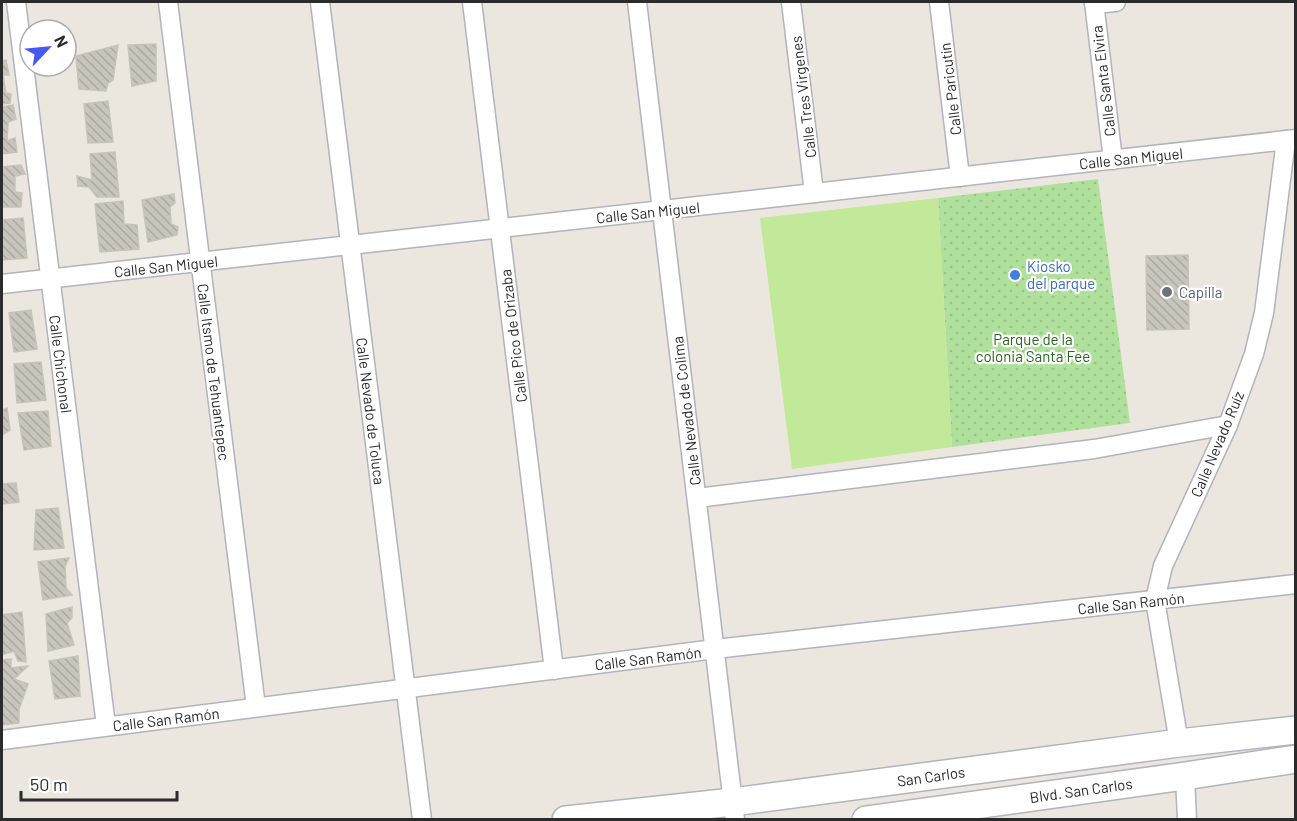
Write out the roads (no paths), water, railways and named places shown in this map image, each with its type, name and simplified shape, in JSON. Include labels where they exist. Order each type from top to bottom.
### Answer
[{"type":"main road","name":"San Carlos","points":[[566,819],[734,811],[1179,742],[1296,730]]},
{"type":"main road","name":"Blvd. San Carlos","points":[[866,819],[1296,759]]},
{"type":"street","name":"Calle Chichonal","points":[[16,2],[106,726]]},
{"type":"street","name":"Calle Itsmo de Tehuantepec","points":[[168,2],[256,707]]},
{"type":"street","name":"Calle Nevado de Toluca","points":[[320,2],[422,819]]},
{"type":"street","name":"Calle Pico de Orizaba","points":[[472,2],[554,670]]},
{"type":"street","name":"Calle Nevado de Colima","points":[[637,2],[734,811]]},
{"type":"street","name":"Calle Tres Virgenes","points":[[791,2],[814,193]]},
{"type":"street","name":"Calle Paricutín","points":[[939,2],[960,177]]},
{"type":"street","points":[[1094,3],[1116,2]]},
{"type":"street","name":"Calle Santa Elvira","points":[[1094,3],[1113,160]]},
{"type":"street","name":"Calle San Miguel","points":[[2,284],[1291,140]]},
{"type":"street","name":"Calle Nevado Ruíz","points":[[1179,742],[1155,600],[1163,566],[1228,425],[1254,354],[1264,313],[1291,140]]},
{"type":"street","points":[[697,498],[1094,449],[1228,425]]},
{"type":"street","name":"Calle San Ramón","points":[[2,740],[715,649],[1296,584]]},
{"type":"street","points":[[1185,776],[1187,819]]},
{"type":"place","name":"Kiosko del parque","points":[[1015,275]]},
{"type":"place","name":"Capilla","points":[[1167,292]]},
{"type":"park label","name":"Parque de la colonia Santa Fee","points":[[1033,348]]}]
